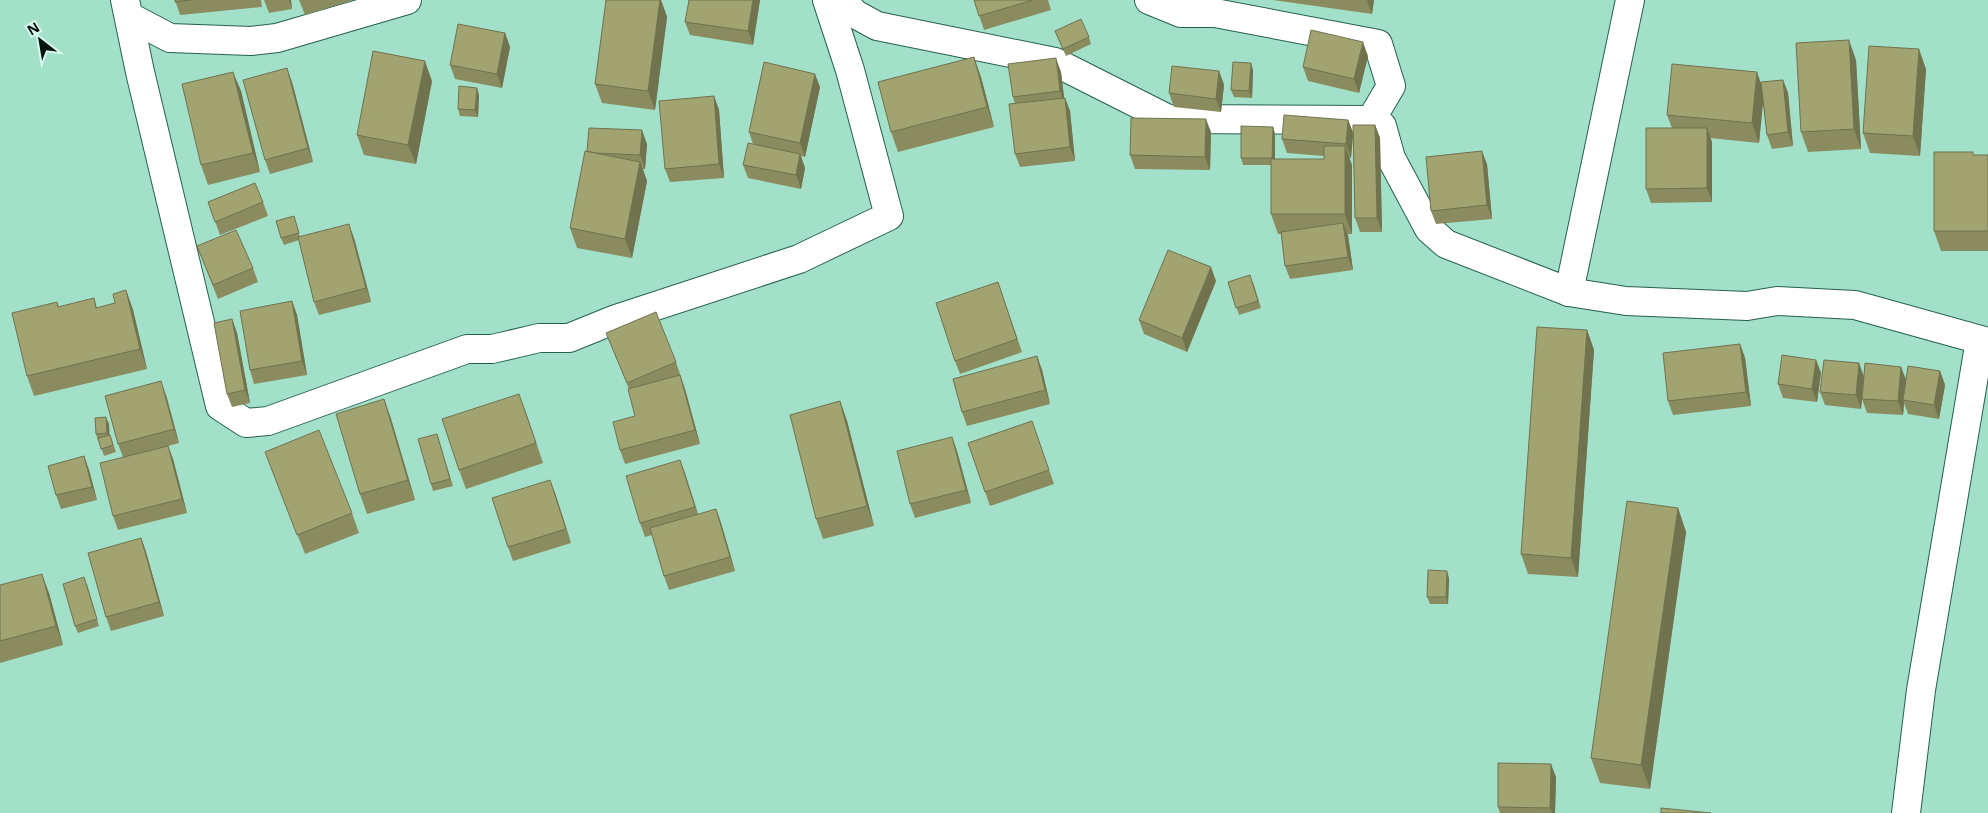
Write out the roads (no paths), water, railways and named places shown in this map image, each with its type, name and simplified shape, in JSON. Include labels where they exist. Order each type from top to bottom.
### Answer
[{"type":"street","points":[[128,8],[170,38],[251,41],[277,38],[407,0]]},
{"type":"street","points":[[128,8],[140,72],[220,406],[246,423],[268,421],[468,349],[492,349],[539,338],[569,338],[616,319],[799,259],[889,216],[850,70],[827,0]]},
{"type":"street","points":[[842,0],[855,14],[877,26],[1055,62],[1168,119],[1371,120],[1382,126],[1391,158],[1429,229],[1446,244],[1569,292],[1626,301],[1746,306],[1777,302],[1855,305],[1984,341],[1921,690],[1906,813]]},
{"type":"street","points":[[1149,0],[1181,13],[1215,13],[1378,44],[1391,86],[1371,120]]},
{"type":"street","points":[[1569,292],[1630,0]]},
{"type":"street","points":[[140,72],[170,38]]}]
